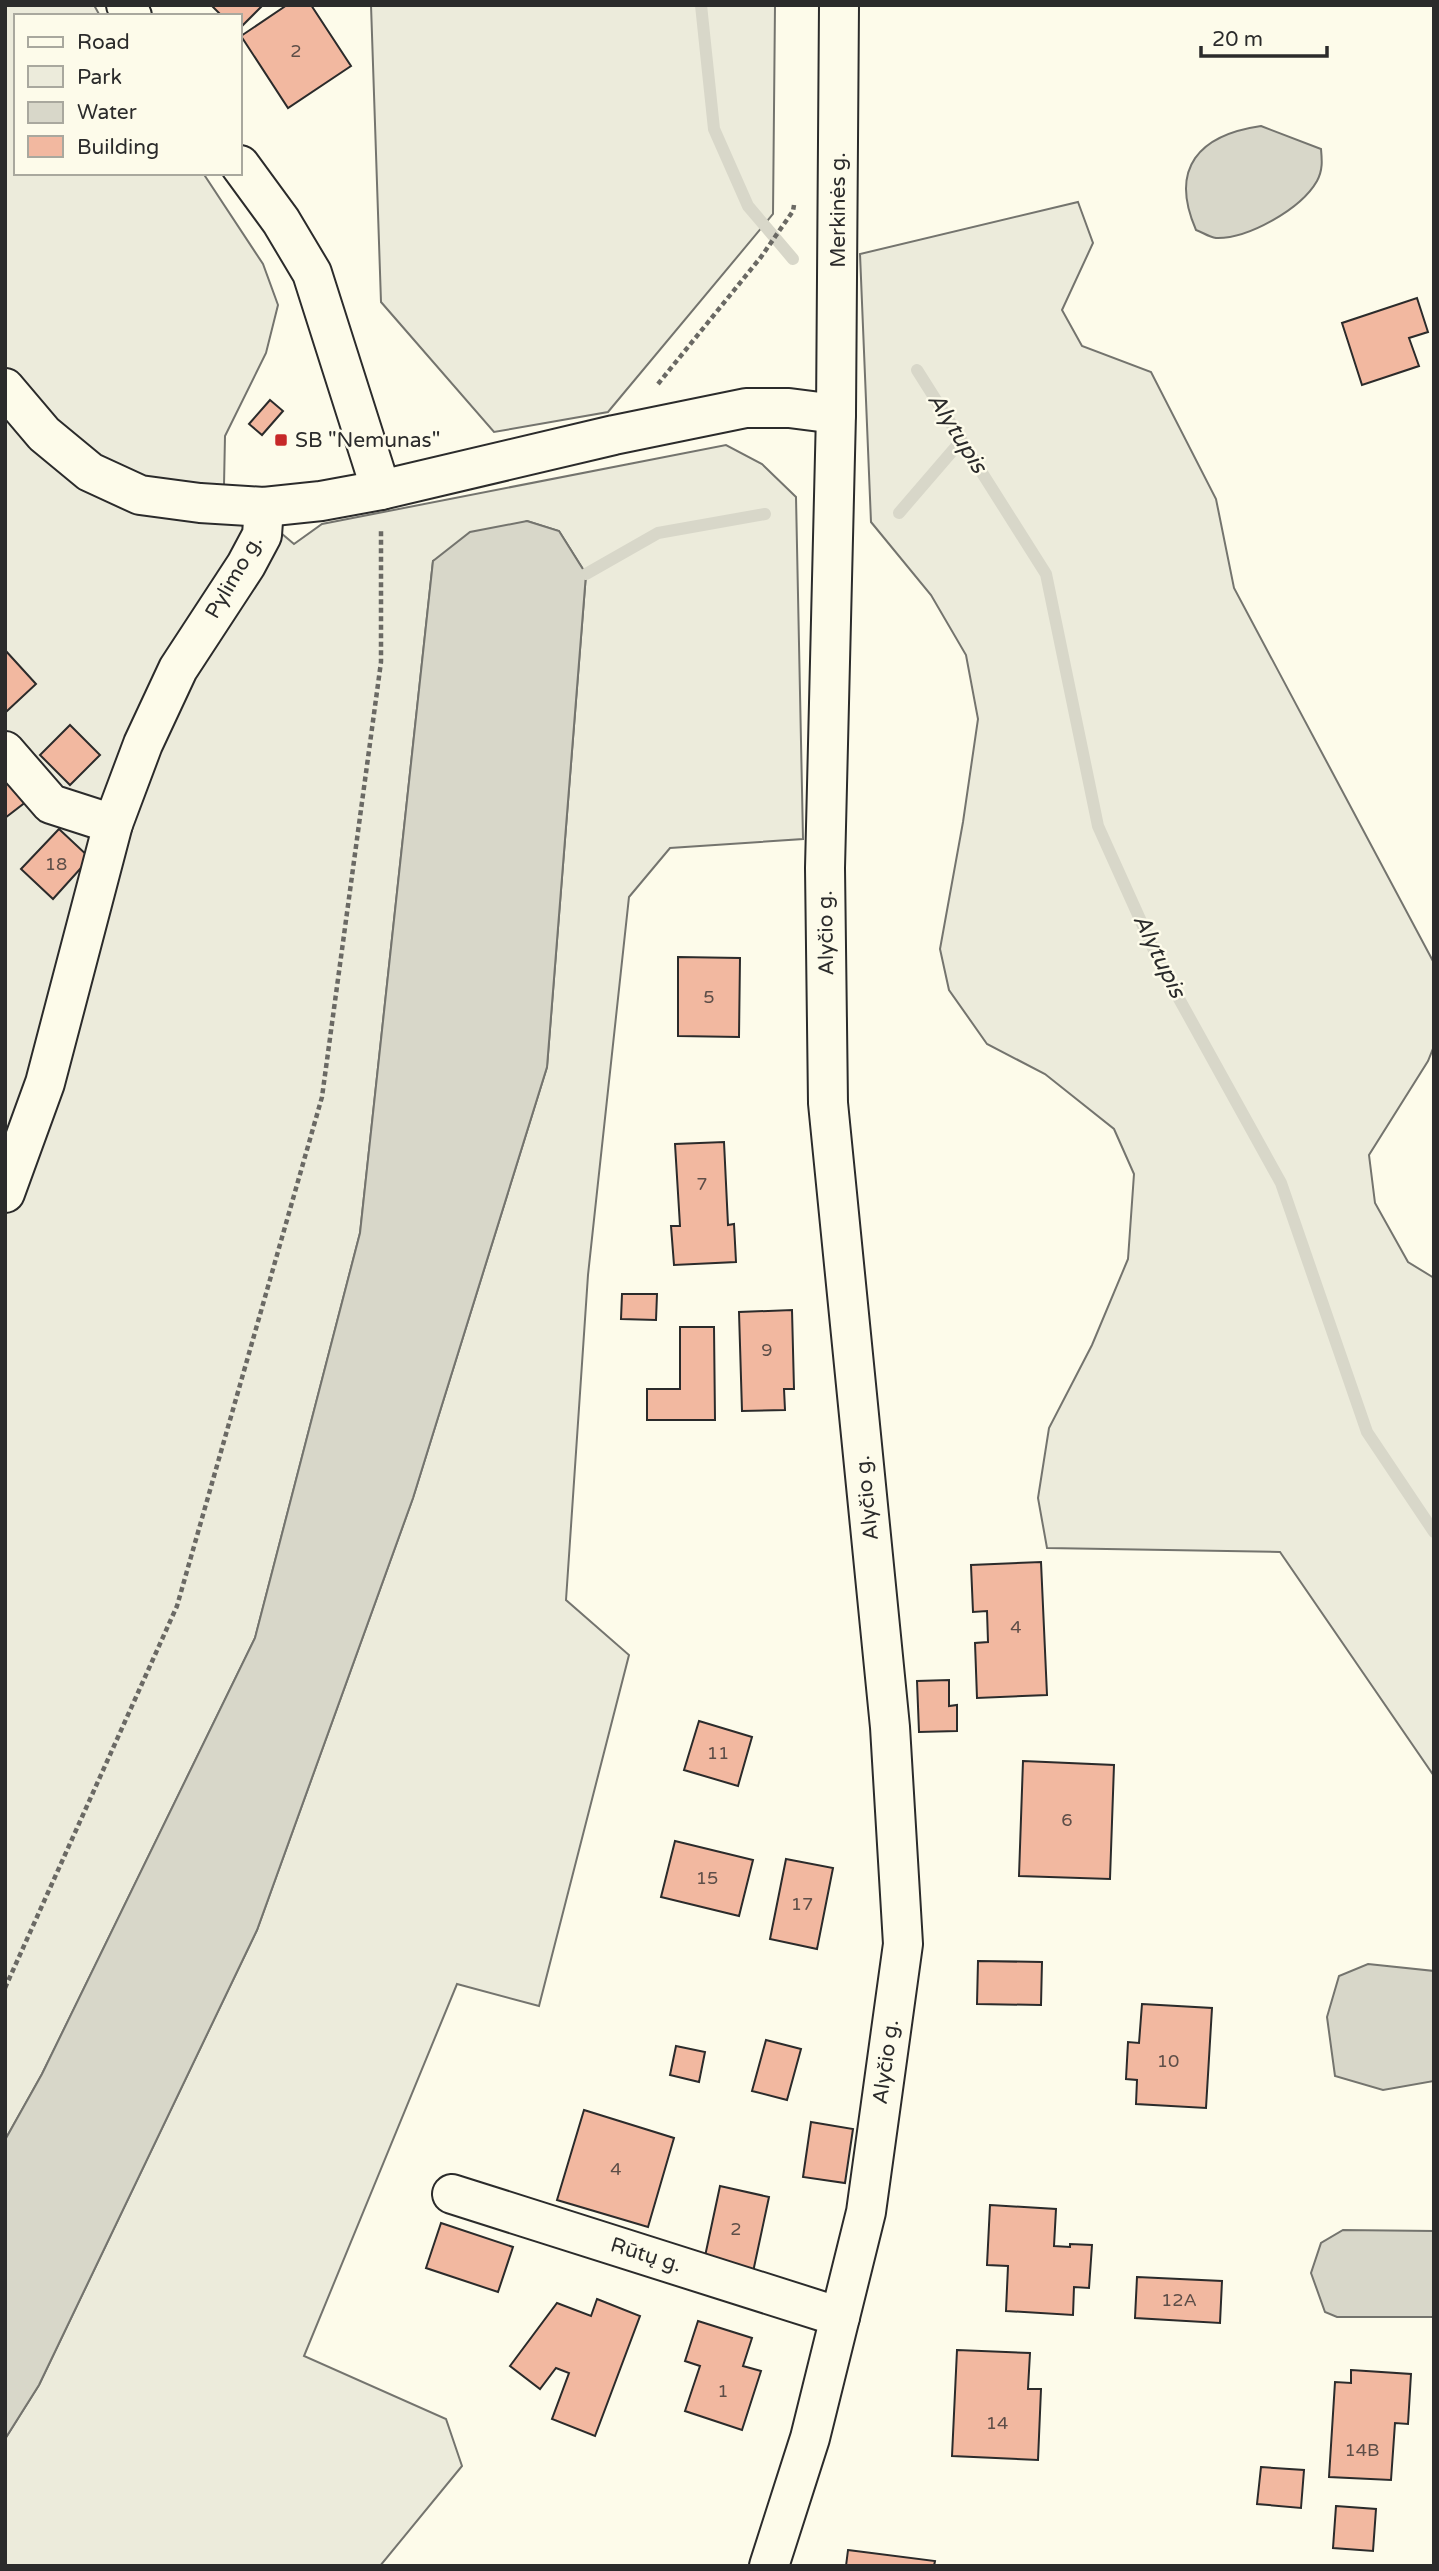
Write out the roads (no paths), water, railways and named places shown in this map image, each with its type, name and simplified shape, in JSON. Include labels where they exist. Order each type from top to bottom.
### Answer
[{"type":"street","name":"Merkinės g.","points":[[836,414],[839,5]]},
{"type":"street","points":[[242,168],[281,221],[312,273],[381,490]]},
{"type":"street","points":[[5,388],[44,434],[90,472],[115,484],[140,495],[200,503],[264,507]]},
{"type":"street","name":"Pylimo g.","points":[[5,1193],[45,1083],[113,824],[143,744],[178,668],[246,565],[261,535],[264,507],[321,501],[381,490],[614,435],[746,408],[789,408],[836,414]]},
{"type":"street","name":"Alyčio g.","points":[[769,2566],[810,2438],[866,2212],[903,1944],[890,1727],[828,1104],[825,868],[836,414]]},
{"type":"street","points":[[5,751],[51,804],[113,824]]},
{"type":"street","name":"Rūtų g.","points":[[452,2194],[840,2316]]},
{"type":"water","points":[[1261,126],[1321,149],[1321,169],[1317,181],[1299,202],[1258,228],[1216,238],[1196,230],[1188,208],[1186,189],[1188,172],[1195,158],[1221,137]]},
{"type":"water","points":[[527,521],[559,531],[586,574],[547,1067],[413,1498],[257,1930],[39,2385],[5,2439],[5,2140],[42,2074],[255,1638],[360,1233],[433,561],[470,532]]},
{"type":"water","points":[[1368,1964],[1434,1971],[1434,2081],[1383,2090],[1335,2076],[1327,2017],[1339,1976]]},
{"type":"water","points":[[1343,2230],[1434,2231],[1434,2317],[1337,2317],[1325,2312],[1311,2273],[1321,2243]]},
{"type":"waterway","name":"Alytupis","points":[[701,5],[714,129],[748,206],[793,259]]},
{"type":"waterway","name":"Alytupis","points":[[917,370],[1046,574],[1098,826],[1162,968],[1281,1183],[1367,1432],[1434,1532]]},
{"type":"waterway","points":[[899,513],[961,441]]},
{"type":"waterway","points":[[586,574],[658,533],[765,514]]},
{"type":"place","name":"SB \"Nemunas\"","points":[[281,440]]}]
